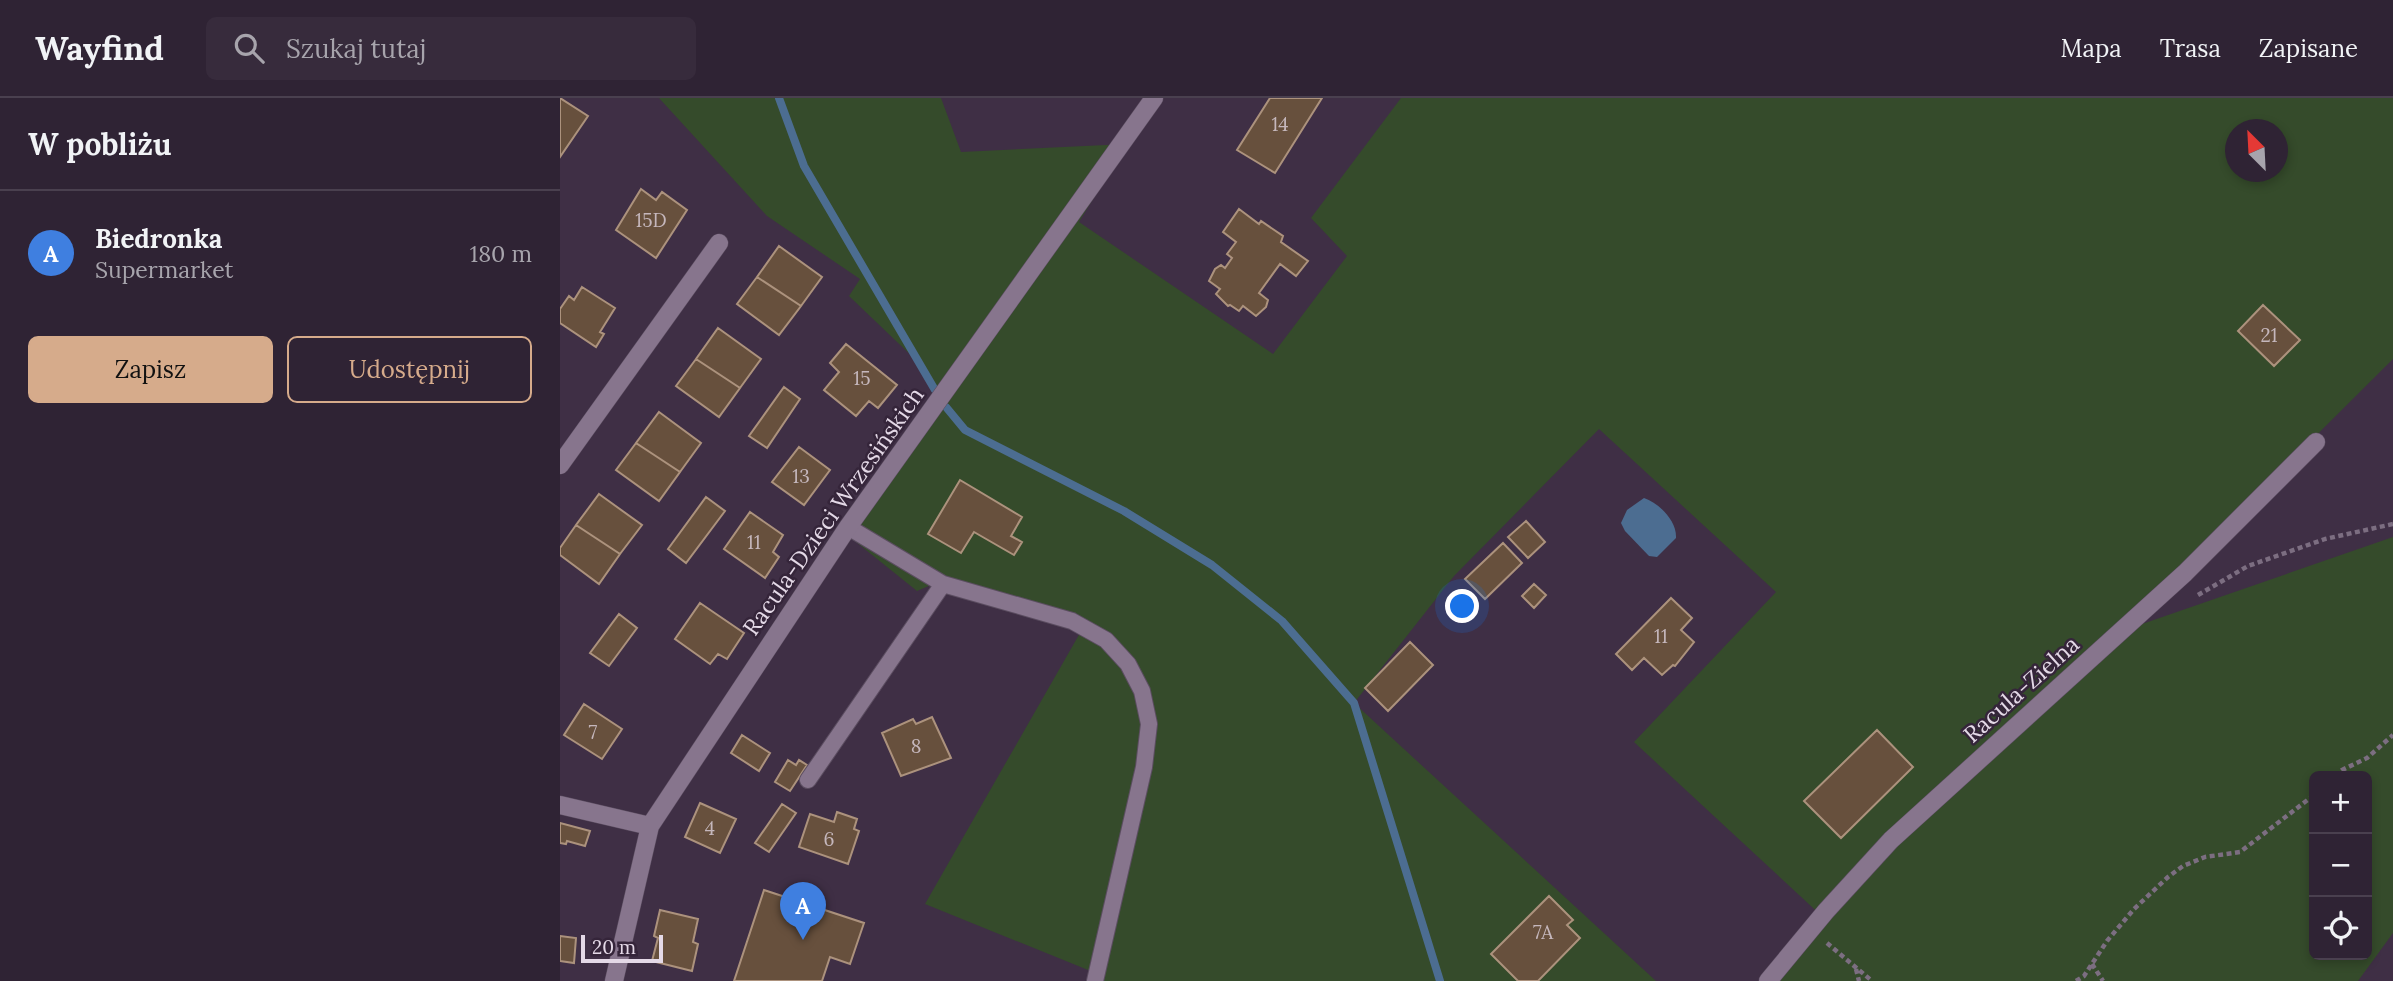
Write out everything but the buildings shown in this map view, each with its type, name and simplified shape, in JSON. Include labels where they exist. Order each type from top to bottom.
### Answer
[{"type":"street","name":"Racula-Dzieci Wrzesińskich","points":[[614,981],[650,826],[848,527],[1154,98]]},
{"type":"street","points":[[560,465],[719,243]]},
{"type":"street","name":"Racula-Zielna","points":[[1768,981],[1891,840],[2185,573],[2316,442]]},
{"type":"street","points":[[560,805],[650,826]]},
{"type":"lane","points":[[848,527],[943,584],[1072,621],[1105,640],[1128,664],[1142,691],[1149,724],[1144,767],[1095,981]]},
{"type":"lane","points":[[808,779],[943,584]]},
{"type":"path","points":[[2187,598],[2198,595],[2248,566],[2325,539],[2393,524]]},
{"type":"path","points":[[2341,771],[2367,758],[2393,735]]},
{"type":"path","points":[[2076,981],[2084,976],[2107,940],[2134,909],[2175,871],[2205,857],[2240,852],[2309,799]]},
{"type":"path","points":[[1811,929],[1872,981]]},
{"type":"path","points":[[2092,964],[2103,981]]},
{"type":"path","points":[[1856,969],[1859,981]]},
{"type":"green space","points":[[659,98],[941,98],[961,152],[1127,144],[1079,222],[1273,354],[1347,256],[1311,218],[1401,98],[2393,98],[2393,359],[2119,632],[2393,537],[2393,933],[2358,981],[1777,981],[1826,920],[1634,742],[1776,592],[1599,429],[1454,576],[1354,703],[1656,981],[1090,981],[1093,972],[925,904],[1084,626],[945,579],[917,591],[846,534],[942,402],[918,362],[849,296],[860,279],[767,216]]},
{"type":"water","points":[[1644,498],[1666,514],[1676,532],[1676,538],[1657,557],[1649,556],[1625,531],[1621,523],[1627,510]]},
{"type":"waterway","points":[[779,98],[804,166],[935,390]]},
{"type":"waterway","points":[[946,407],[965,430],[1124,511],[1212,565],[1282,621],[1354,703],[1440,981]]},
{"type":"place","name":"Biedronka","points":[[803,940]]}]
